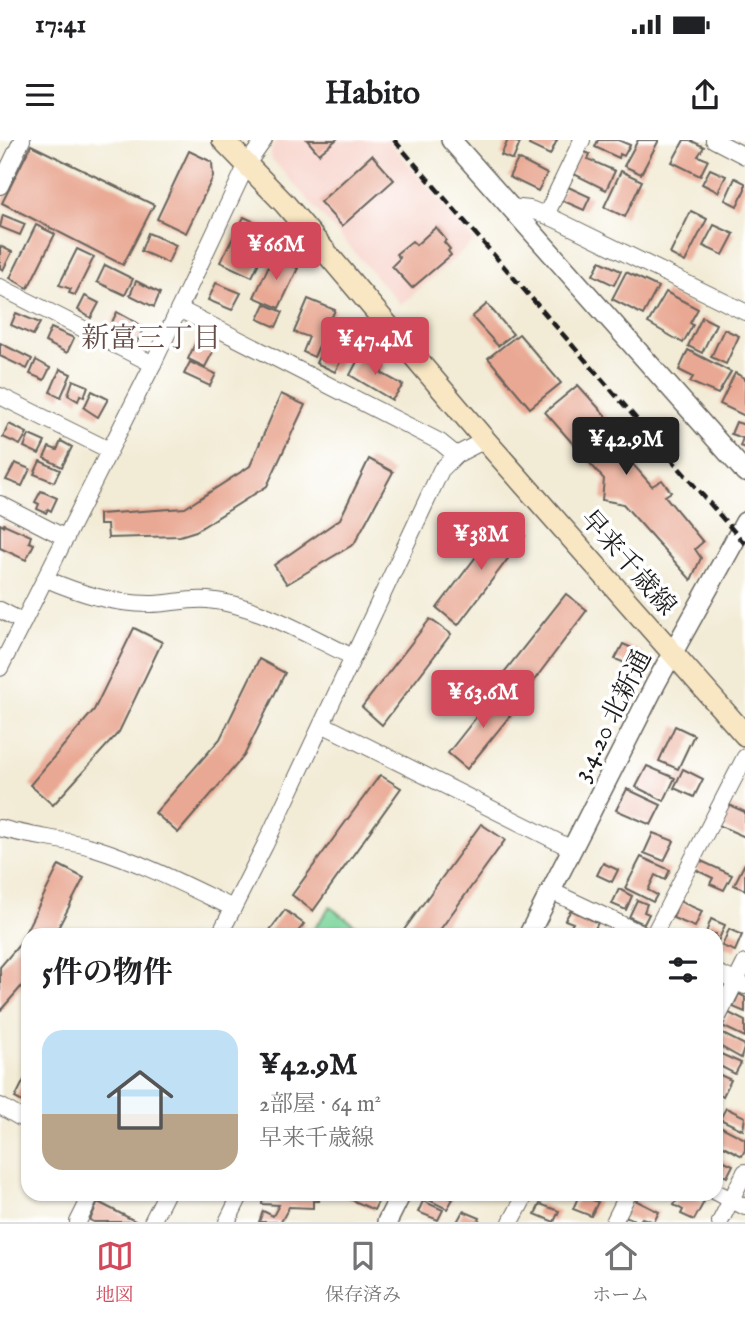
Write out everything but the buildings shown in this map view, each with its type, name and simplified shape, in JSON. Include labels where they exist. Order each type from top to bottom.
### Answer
[{"type":"main road","name":"早来千歳線","points":[[223,140],[285,204],[485,440],[745,735]]},
{"type":"street","points":[[0,184],[22,140]]},
{"type":"street","points":[[0,668],[153,364],[247,164],[264,140]]},
{"type":"street","points":[[451,140],[745,471]]},
{"type":"street","points":[[546,215],[582,140]]},
{"type":"street","points":[[714,140],[745,156]]},
{"type":"street","points":[[510,207],[530,209],[546,215],[745,312]]},
{"type":"street","points":[[0,287],[153,364]]},
{"type":"street","points":[[179,310],[440,442],[456,455]]},
{"type":"street","points":[[0,396],[110,450]]},
{"type":"street","points":[[223,928],[441,470],[456,455],[485,440]]},
{"type":"street","points":[[0,504],[66,538]]},
{"type":"street","name":"3.4.20 北新通","points":[[532,928],[672,653],[745,522]]},
{"type":"street","points":[[46,579],[78,592],[125,603],[209,600],[239,607],[265,615],[353,657]]},
{"type":"street","points":[[0,610],[23,622]]},
{"type":"street","points":[[322,724],[572,849]]},
{"type":"street","points":[[657,928],[745,757]]},
{"type":"street","points":[[0,828],[92,847],[233,908]]},
{"type":"street","points":[[551,891],[629,928]]},
{"type":"street","points":[[723,1010],[740,984],[745,963]]},
{"type":"street","points":[[723,976],[740,984]]},
{"type":"street","points":[[0,1106],[21,1118]]},
{"type":"street","points":[[720,1222],[738,1203],[745,1172]]},
{"type":"street","points":[[78,1222],[88,1201]]},
{"type":"street","points":[[152,1222],[162,1201]]},
{"type":"street","points":[[227,1222],[238,1201]]},
{"type":"street","points":[[387,1222],[398,1201]]},
{"type":"street","points":[[511,1222],[522,1201]]},
{"type":"street","points":[[614,1222],[624,1201]]},
{"type":"shaded area","points":[[276,140],[388,140],[474,241],[401,305],[271,158],[271,150]]},
{"type":"green space","points":[[330,907],[360,928],[314,928]]},
{"type":"railway","points":[[394,140],[745,544]]},
{"type":"district","name":"新富三丁目","points":[[151,337]]}]
